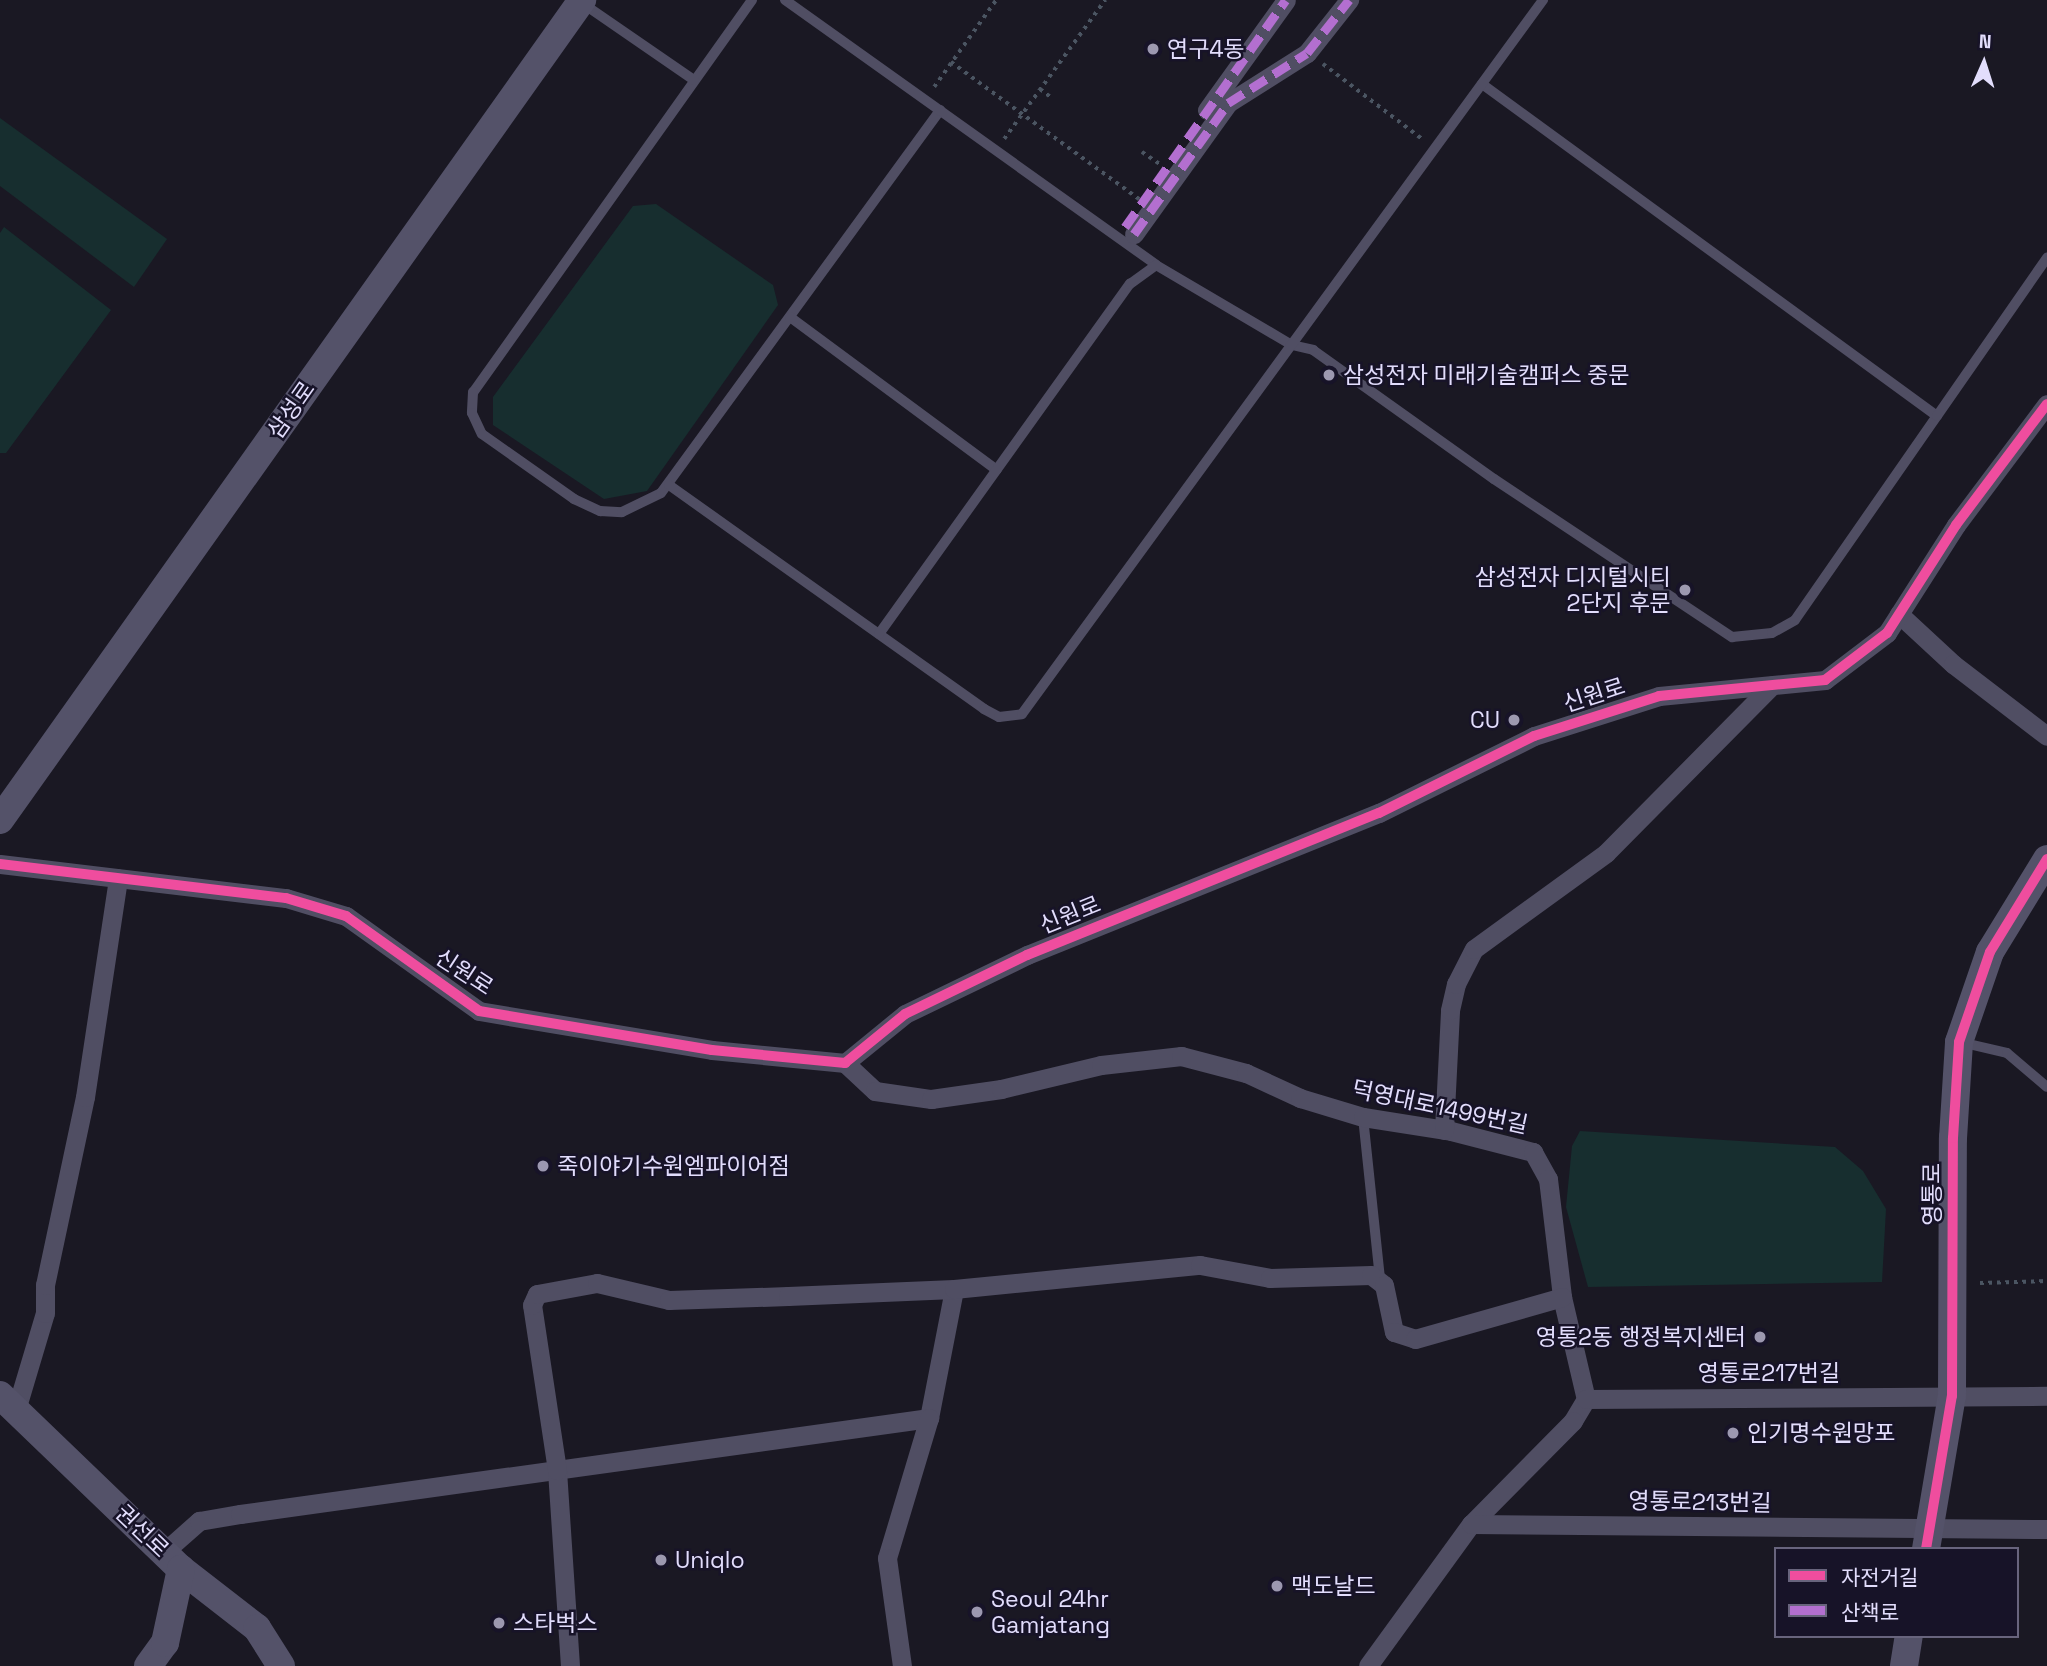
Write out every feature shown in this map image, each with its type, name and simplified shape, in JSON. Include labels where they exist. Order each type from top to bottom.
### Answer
[{"type":"street","points":[[1286,0],[1143,201],[1129,230],[1228,103],[1307,53],[1349,0]]},
{"type":"street","name":"삼성로","points":[[0,820],[581,1]]},
{"type":"street","name":"신원로","points":[[0,864],[286,898],[346,916],[479,1012],[712,1050],[845,1063],[905,1014],[1027,955],[1379,813],[1534,736],[1659,696],[1825,680],[1886,633],[1956,524],[2047,404]]},
{"type":"street","points":[[1899,614],[2047,736]]},
{"type":"street","points":[[1444,1130],[1450,1010],[1456,984],[1474,949],[1606,853],[1772,685]]},
{"type":"street","name":"영통로","points":[[1928,1539],[1952,1396],[1953,1138],[1959,1042],[1990,952],[2047,859]]},
{"type":"street","points":[[8,1403],[45,1313],[45,1285],[85,1097],[118,878]]},
{"type":"street","name":"덕영대로1499번길","points":[[845,1063],[874,1091],[931,1099],[1002,1089],[1101,1065],[1181,1056],[1246,1073],[1300,1098],[1363,1117],[1444,1130],[1533,1152],[1548,1179],[1562,1297],[1586,1399]]},
{"type":"street","points":[[570,1666],[556,1470],[532,1305],[537,1294],[597,1283],[669,1300],[954,1289],[1200,1265],[1270,1278],[1380,1279],[1394,1332],[1415,1339],[1562,1297]]},
{"type":"street","points":[[902,1666],[887,1558],[929,1418],[954,1289]]},
{"type":"street","name":"영통로217번길","points":[[1586,1399],[2047,1396]]},
{"type":"street","points":[[1368,1666],[1471,1524],[1573,1421],[1586,1399]]},
{"type":"street","name":"권선로","points":[[8,1403],[172,1561],[257,1628],[281,1666]]},
{"type":"street","points":[[148,1666],[165,1643],[172,1561],[199,1521],[929,1418]]},
{"type":"street","name":"영통로213번길","points":[[1471,1524],[1928,1539],[2047,1530]]},
{"type":"street","points":[[1904,1666],[1909,1638]]},
{"type":"lane","points":[[752,0],[480,377],[471,406],[477,428],[488,439],[587,506],[612,512],[634,509],[669,485],[940,110]]},
{"type":"lane","points":[[785,0],[1156,265],[1292,345],[1313,349],[1626,569],[1740,638],[1782,630],[1795,620],[2047,258]]},
{"type":"lane","points":[[669,485],[991,713],[1007,718],[1022,714],[1543,0]]},
{"type":"lane","points":[[581,1],[695,80]]},
{"type":"lane","points":[[1482,84],[1937,416]]},
{"type":"lane","points":[[879,634],[1130,284],[1156,265]]},
{"type":"lane","points":[[790,317],[997,470]]},
{"type":"lane","points":[[1959,1042],[2007,1053],[2047,1087]]},
{"type":"lane","points":[[1363,1117],[1380,1279]]},
{"type":"path","points":[[934,87],[996,0]]},
{"type":"path","points":[[1004,139],[1105,0]]},
{"type":"path","points":[[1307,53],[1421,138]]},
{"type":"path","points":[[951,62],[1143,201]]},
{"type":"path","points":[[1040,89],[1052,98]]},
{"type":"path","points":[[1980,1283],[2047,1281]]},
{"type":"green space","points":[[0,118],[167,239],[134,287],[0,186]]},
{"type":"green space","points":[[656,204],[773,285],[778,305],[647,491],[604,499],[493,425],[493,397],[633,206]]},
{"type":"green space","points":[[4,227],[111,310],[6,453],[0,453],[0,233]]},
{"type":"green space","points":[[1580,1131],[1835,1147],[1863,1171],[1886,1209],[1882,1282],[1588,1287],[1566,1207],[1572,1146]]},
{"type":"marked path","points":[[1125,227],[1286,0]]},
{"type":"marked path","points":[[1134,234],[1228,103],[1307,53],[1349,0]]},
{"type":"cycle path","points":[[0,864],[286,898],[346,916],[479,1011],[712,1050],[845,1063],[905,1014],[1027,955],[1379,813],[1534,736],[1659,696],[1825,680],[1887,633],[1956,525],[2047,404]]},
{"type":"cycle path","points":[[1926,1547],[1952,1396],[1953,1138],[1959,1042],[1990,952],[2047,859]]},
{"type":"place","name":"연구4동","points":[[1153,49]]},
{"type":"place","name":"삼성전자 미래기술캠퍼스 중문","points":[[1329,375]]},
{"type":"place","name":"삼성전자 디지털시티 2단지 후문","points":[[1685,590]]},
{"type":"place","name":"CU","points":[[1514,720]]},
{"type":"place","name":"죽이야기수원엠파이어점","points":[[543,1166]]},
{"type":"place","name":"영통2동 행정복지센터","points":[[1760,1337]]},
{"type":"place","name":"인기명수원망포","points":[[1733,1433]]},
{"type":"place","name":"Uniqlo","points":[[661,1560]]},
{"type":"place","name":"맥도날드","points":[[1277,1586]]},
{"type":"place","name":"Seoul 24hr Gamjatang","points":[[977,1612]]},
{"type":"place","name":"스타벅스","points":[[499,1623]]}]
